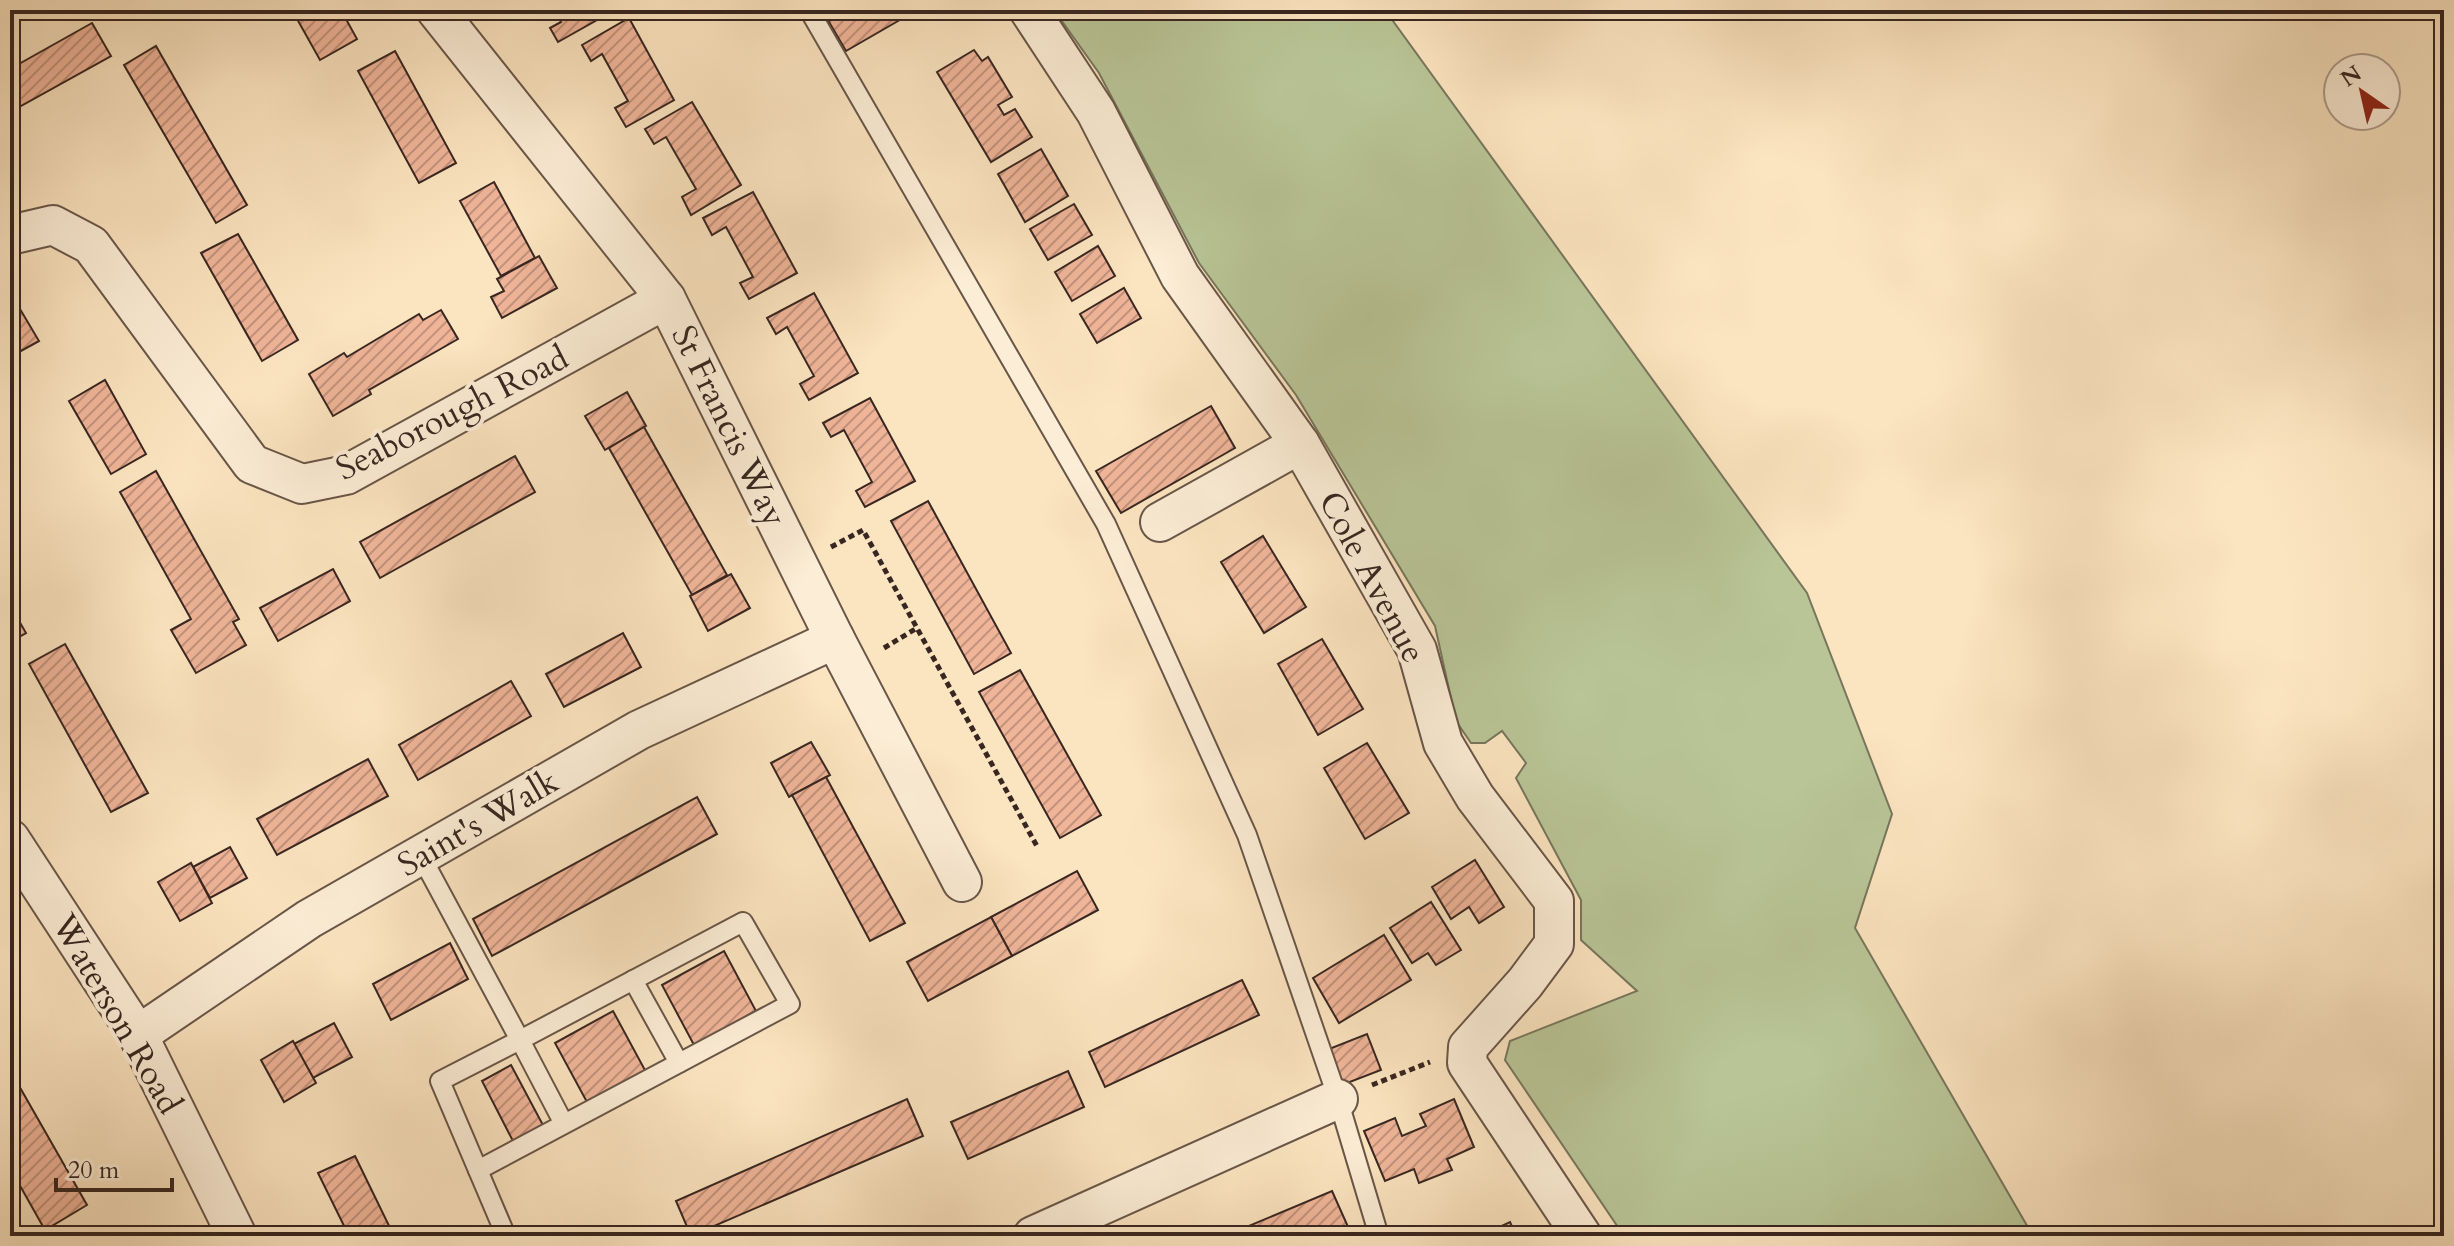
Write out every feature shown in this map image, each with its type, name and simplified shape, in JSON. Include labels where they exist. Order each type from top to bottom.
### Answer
[{"type":"street","name":"St Francis Way","points":[[436,10],[666,299],[835,639],[962,882]]},
{"type":"street","name":"Cole Avenue","points":[[1029,10],[1096,112],[1180,276],[1300,444],[1417,650],[1443,743],[1475,797],[1554,901],[1554,944],[1525,983],[1468,1047]]},
{"type":"street","name":"Seaborough Road","points":[[10,235],[53,225],[91,245],[252,464],[302,484],[346,475],[666,299]]},
{"type":"street","points":[[1160,522],[1300,444]]},
{"type":"street","name":"Saint's Walk","points":[[138,1035],[309,919],[639,730],[835,639]]},
{"type":"street","name":"Waterson Road","points":[[10,839],[138,1035],[237,1236]]},
{"type":"street","points":[[1468,1047],[1467,1063],[1582,1236]]},
{"type":"street","points":[[1033,1236],[1338,1099]]},
{"type":"lane","points":[[809,10],[1106,524],[1247,835],[1338,1099],[1379,1236]]},
{"type":"lane","points":[[421,856],[564,1124]]},
{"type":"lane","points":[[478,1170],[790,1004],[743,922],[440,1081],[506,1236]]},
{"type":"lane","points":[[633,980],[679,1063]]},
{"type":"path","points":[[827,549],[863,530],[1038,848]]},
{"type":"path","points":[[884,648],[917,628]]},
{"type":"path","points":[[1338,1099],[1468,1047]]},
{"type":"green space","points":[[1054,10],[1385,10],[1807,593],[1892,814],[1855,928],[2033,1236],[1624,1236],[1505,1060],[1510,1041],[1637,991],[1581,940],[1581,900],[1516,778],[1526,763],[1502,731],[1485,743],[1471,743],[1456,721],[1435,626],[1296,395],[1199,263],[1099,73]]},
{"type":"building","points":[[292,10],[341,10],[357,39],[320,60]]},
{"type":"building","points":[[554,10],[601,10],[604,16],[558,42],[550,28],[561,22]]},
{"type":"building","points":[[822,10],[917,10],[846,51]]},
{"type":"building","points":[[629,18],[674,100],[626,127],[615,108],[628,101],[602,54],[591,61],[582,45]]},
{"type":"building","points":[[92,23],[111,56],[10,112],[10,69]]},
{"type":"building","points":[[156,46],[247,205],[216,223],[124,65]]},
{"type":"building","points":[[974,50],[982,61],[988,57],[1012,97],[998,105],[1004,115],[1015,109],[1032,137],[991,162],[937,72]]},
{"type":"building","points":[[395,51],[456,163],[419,183],[358,71]]},
{"type":"building","points":[[692,102],[741,185],[691,215],[682,197],[696,189],[666,137],[654,144],[645,129]]},
{"type":"building","points":[[1041,149],[1068,196],[1025,222],[998,174]]},
{"type":"building","points":[[494,182],[535,258],[501,276],[460,201]]},
{"type":"building","points":[[753,192],[797,273],[749,299],[740,283],[753,277],[726,227],[712,235],[703,218]]},
{"type":"building","points":[[1074,204],[1092,235],[1048,260],[1030,229]]},
{"type":"building","points":[[238,234],[298,340],[262,361],[201,253]]},
{"type":"building","points":[[1098,246],[1115,276],[1072,301],[1055,272]]},
{"type":"building","points":[[539,256],[557,288],[502,318],[491,297],[504,291],[497,279]]},
{"type":"building","points":[[1124,288],[1141,318],[1097,343],[1080,314]]},
{"type":"building","points":[[814,293],[858,373],[809,400],[800,384],[814,376],[787,327],[776,334],[767,318]]},
{"type":"building","points":[[17,304],[39,341],[10,357],[10,308]]},
{"type":"building","points":[[441,310],[458,339],[369,390],[371,394],[333,416],[309,374],[344,353],[347,357],[419,314],[423,320]]},
{"type":"building","points":[[105,380],[146,454],[111,474],[69,401]]},
{"type":"building","points":[[627,392],[646,426],[605,450],[585,416]]},
{"type":"building","points":[[870,398],[915,481],[865,507],[856,491],[872,482],[844,430],[831,437],[823,423]]},
{"type":"building","points":[[1211,406],[1235,448],[1121,513],[1096,471]]},
{"type":"building","points":[[644,427],[727,575],[692,595],[609,448]]},
{"type":"building","points":[[515,456],[535,492],[380,578],[360,542]]},
{"type":"building","points":[[156,471],[239,619],[233,622],[246,645],[196,673],[171,630],[191,619],[120,492]]},
{"type":"building","points":[[928,501],[1011,653],[974,674],[891,521]]},
{"type":"building","points":[[1263,536],[1306,607],[1264,633],[1221,562]]},
{"type":"building","points":[[333,569],[350,601],[278,641],[260,608]]},
{"type":"building","points":[[731,574],[750,608],[708,631],[690,596]]},
{"type":"building","points":[[10,605],[26,633],[10,642]]},
{"type":"building","points":[[623,633],[641,667],[564,707],[546,674]]},
{"type":"building","points":[[1322,639],[1363,709],[1318,735],[1278,664]]},
{"type":"building","points":[[65,644],[148,793],[111,812],[29,664]]},
{"type":"building","points":[[1020,670],[1101,815],[1060,838],[979,692]]},
{"type":"building","points":[[511,681],[531,716],[418,780],[399,745]]},
{"type":"building","points":[[811,742],[830,775],[789,797],[771,763]]},
{"type":"building","points":[[1367,743],[1409,813],[1365,839],[1324,768]]},
{"type":"building","points":[[368,759],[388,796],[277,855],[257,819]]},
{"type":"building","points":[[826,777],[905,923],[870,941],[792,795]]},
{"type":"building","points":[[697,797],[717,834],[492,956],[473,919]]},
{"type":"building","points":[[230,847],[247,878],[210,898],[193,867]]},
{"type":"building","points":[[1475,860],[1504,907],[1479,923],[1469,907],[1451,919],[1432,887]]},
{"type":"building","points":[[191,863],[212,903],[180,921],[158,882]]},
{"type":"building","points":[[1077,871],[1098,910],[1012,956],[991,917]]},
{"type":"building","points":[[1431,902],[1461,950],[1436,965],[1428,953],[1412,963],[1390,928]]},
{"type":"building","points":[[991,917],[1012,956],[928,1001],[907,962]]},
{"type":"building","points":[[1384,935],[1411,980],[1339,1023],[1313,978]]},
{"type":"building","points":[[450,943],[468,979],[391,1020],[373,984]]},
{"type":"building","points":[[724,951],[756,1011],[694,1045],[662,985]]},
{"type":"building","points":[[1242,980],[1259,1015],[1105,1087],[1089,1052]]},
{"type":"building","points":[[613,1011],[646,1072],[588,1104],[555,1043]]},
{"type":"building","points":[[334,1023],[352,1057],[313,1078],[294,1044]]},
{"type":"building","points":[[1367,1034],[1381,1070],[1342,1085],[1329,1049]]},
{"type":"building","points":[[293,1041],[316,1083],[284,1102],[261,1060]]},
{"type":"building","points":[[511,1065],[544,1127],[514,1143],[482,1081]]},
{"type":"building","points":[[10,1070],[87,1205],[45,1230],[10,1168]]},
{"type":"building","points":[[1068,1071],[1084,1107],[968,1159],[951,1122]]},
{"type":"building","points":[[907,1099],[923,1136],[691,1236],[676,1201]]},
{"type":"building","points":[[1454,1099],[1474,1147],[1447,1159],[1452,1170],[1419,1183],[1414,1169],[1385,1181],[1364,1131],[1395,1118],[1402,1136],[1426,1126],[1420,1114]]},
{"type":"building","points":[[355,1156],[394,1236],[349,1236],[318,1173]]},
{"type":"building","points":[[1332,1191],[1349,1229],[1333,1236],[1225,1236]]},
{"type":"building","points":[[1510,1222],[1516,1236],[1480,1236]]}]
